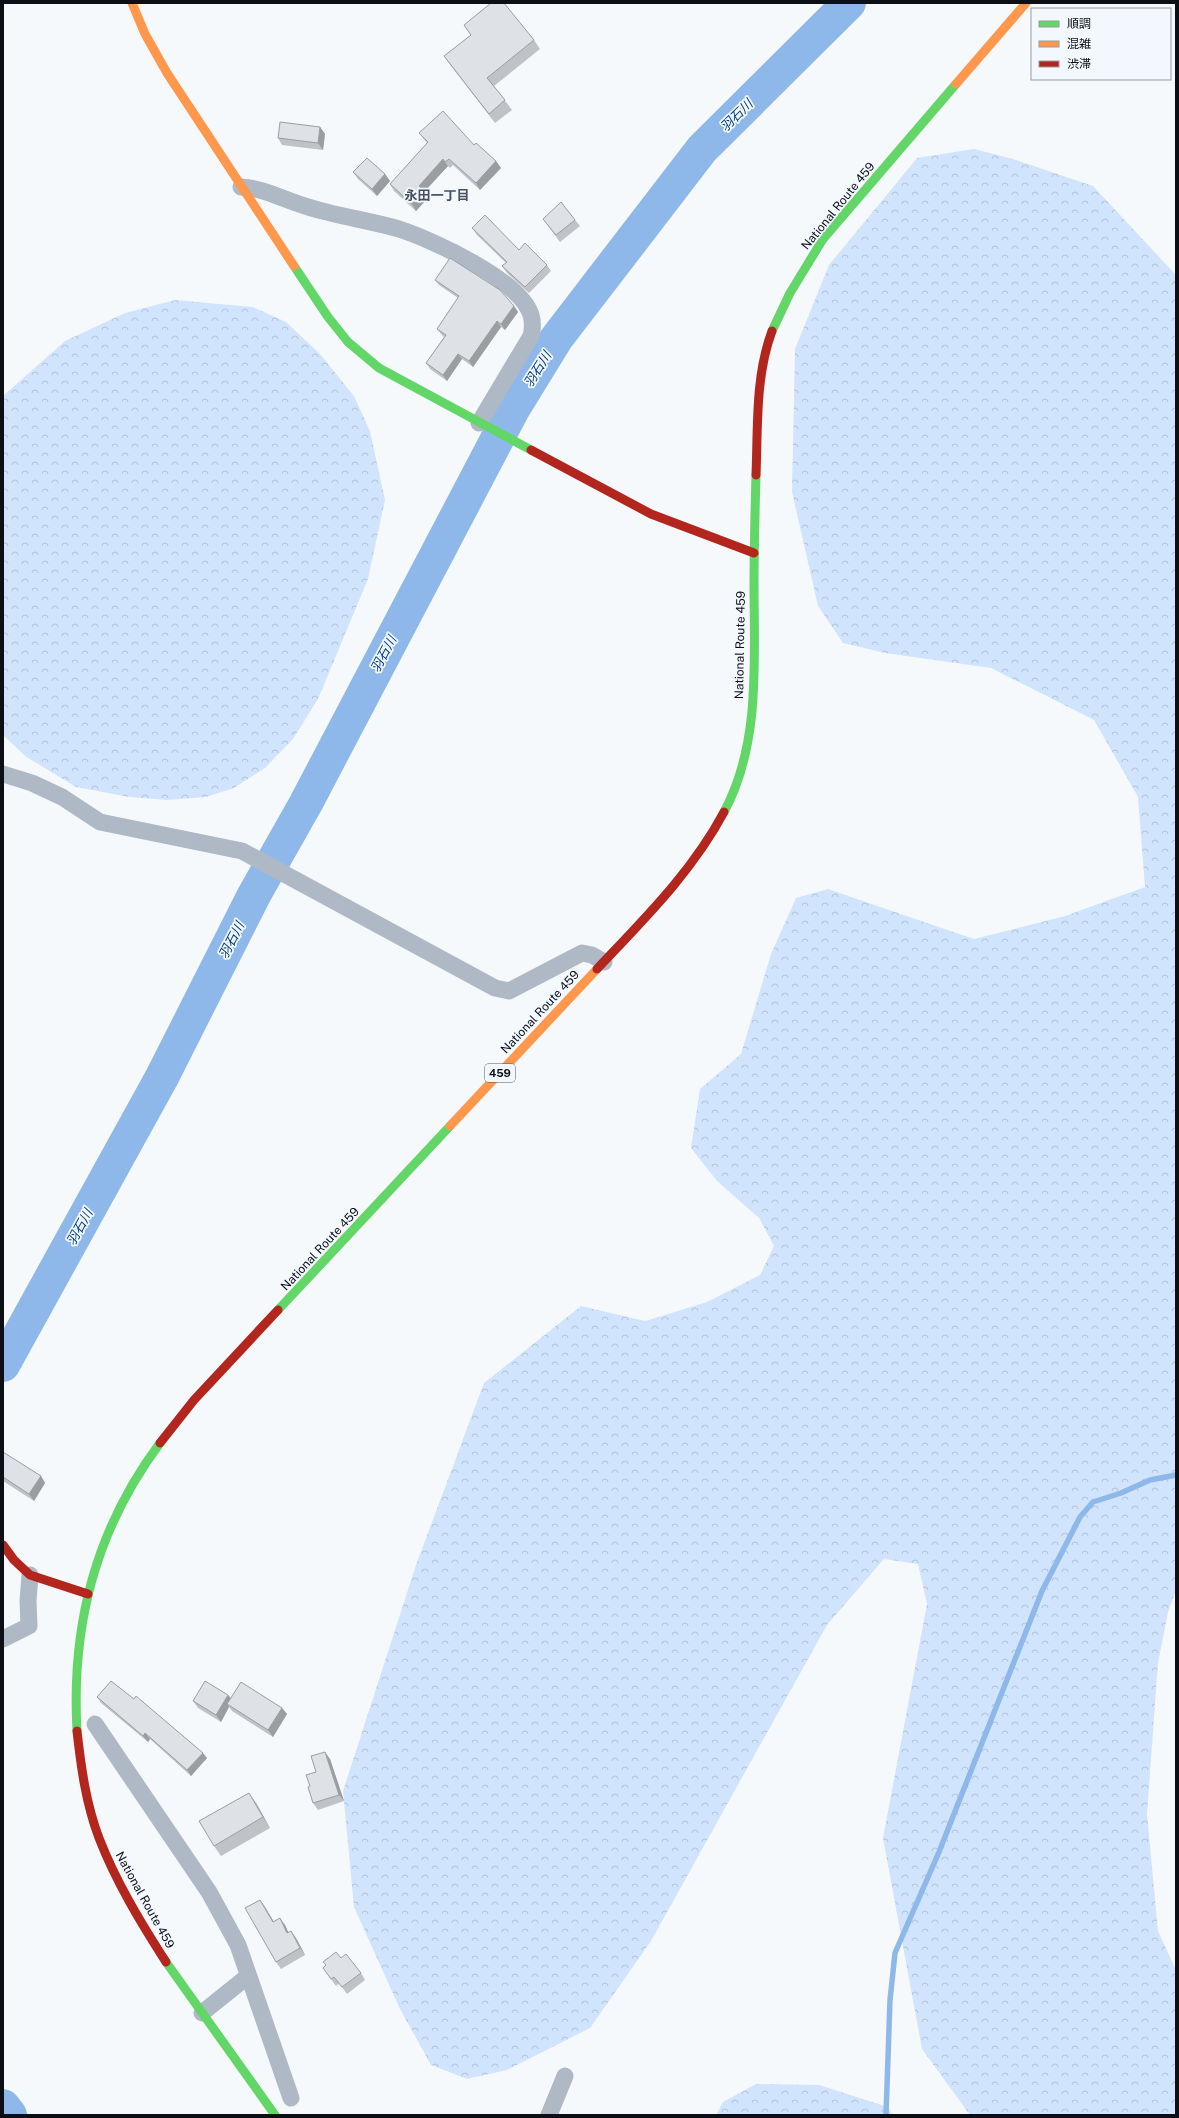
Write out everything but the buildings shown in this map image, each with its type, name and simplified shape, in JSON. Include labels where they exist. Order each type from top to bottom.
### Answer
[{"type":"main road","points":[[132,3],[145,34],[167,73],[328,317],[348,342],[379,368],[516,443],[651,514],[754,553]]},
{"type":"main road","name":"National Route 459","points":[[275,2115],[155,1947],[112,1869],[96,1829],[84,1786],[76,1738],[75,1678],[80,1629],[101,1547],[121,1507],[151,1455],[194,1400],[673,888],[697,857],[719,824],[738,779],[748,731],[754,680],[754,553],[758,406],[766,351],[782,308],[802,271],[823,239],[1026,3]]},
{"type":"main road","points":[[3,1545],[14,1560],[30,1575],[88,1594]]},
{"type":"street","points":[[242,187],[259,189],[305,207],[400,230],[436,244],[509,286],[523,300],[531,314],[533,325],[531,336],[483,425]]},
{"type":"street","points":[[3,774],[32,783],[62,797],[100,822],[242,850],[495,988],[509,991],[582,953],[592,955],[604,962]]},
{"type":"street","points":[[3,1639],[29,1626],[28,1601],[30,1575]]},
{"type":"street","points":[[95,1724],[209,1892],[238,1945],[291,2098]]},
{"type":"street","points":[[202,2013],[248,1976]]},
{"type":"street","points":[[549,2115],[565,2076]]},
{"type":"green space","points":[[974,149],[1013,159],[1093,186],[1176,275],[1176,1590],[1168,1612],[1158,1663],[1147,1814],[1158,1931],[1176,1970],[1176,2115],[970,2115],[922,2049],[883,1838],[927,1604],[918,1564],[884,1559],[827,1625],[651,1941],[590,2028],[507,2070],[467,2079],[431,2065],[399,2007],[354,1907],[343,1791],[416,1565],[484,1383],[581,1306],[645,1321],[707,1302],[760,1275],[774,1246],[759,1218],[717,1181],[691,1148],[700,1089],[741,1054],[771,954],[796,898],[828,889],[974,939],[1065,916],[1145,887],[1138,797],[1094,720],[991,668],[885,653],[843,643],[818,606],[792,492],[795,349],[829,265],[917,158]]},
{"type":"green space","points":[[175,300],[253,307],[286,322],[320,354],[354,396],[370,431],[385,500],[368,579],[318,699],[293,739],[265,768],[234,788],[206,797],[167,800],[129,797],[76,787],[25,756],[3,735],[3,396],[65,341],[125,313]]},
{"type":"green space","points":[[756,2084],[819,2085],[888,2107],[892,2115],[716,2115],[723,2102]]},
{"type":"waterway","name":"羽石川","points":[[3,1365],[162,1077],[254,895],[306,803],[513,409],[556,339],[702,149],[849,3]]},
{"type":"waterway","points":[[886,2115],[890,2000],[895,1953],[939,1852],[1042,1591],[1080,1517],[1093,1502],[1121,1493],[1150,1480],[1176,1475]]},
{"type":"waterway","name":"羽石川","points":[[3,2106],[10,2115]]},
{"type":"traffic: fast","points":[[772,331],[790,293],[823,239],[956,84]]},
{"type":"traffic: fast","points":[[294,266],[328,317],[348,342],[379,368],[531,450]]},
{"type":"traffic: fast","points":[[724,812],[736,786],[744,758],[750,730],[753,701],[755,642],[754,571],[756,475]]},
{"type":"traffic: fast","points":[[278,1310],[450,1126]]},
{"type":"traffic: fast","points":[[77,1731],[76,1691],[78,1653],[92,1579],[104,1544],[119,1509],[138,1476],[160,1443]]},
{"type":"traffic: fast","points":[[166,1962],[275,2115]]},
{"type":"traffic: slow","points":[[132,3],[145,34],[167,73],[294,266]]},
{"type":"traffic: slow","points":[[956,84],[1026,3]]},
{"type":"traffic: slow","points":[[450,1126],[597,969]]},
{"type":"traffic: jam","points":[[756,475],[758,402],[763,366],[772,331]]},
{"type":"traffic: jam","points":[[531,450],[651,514],[754,553]]},
{"type":"traffic: jam","points":[[597,969],[682,875],[697,855],[724,812]]},
{"type":"traffic: jam","points":[[160,1443],[194,1400],[278,1310]]},
{"type":"traffic: jam","points":[[3,1545],[14,1560],[30,1575],[88,1594]]},
{"type":"traffic: jam","points":[[77,1731],[87,1799],[99,1838],[113,1870],[130,1902],[166,1962]]},
{"type":"district","name":"永田一丁目","points":[[437,195]]}]
